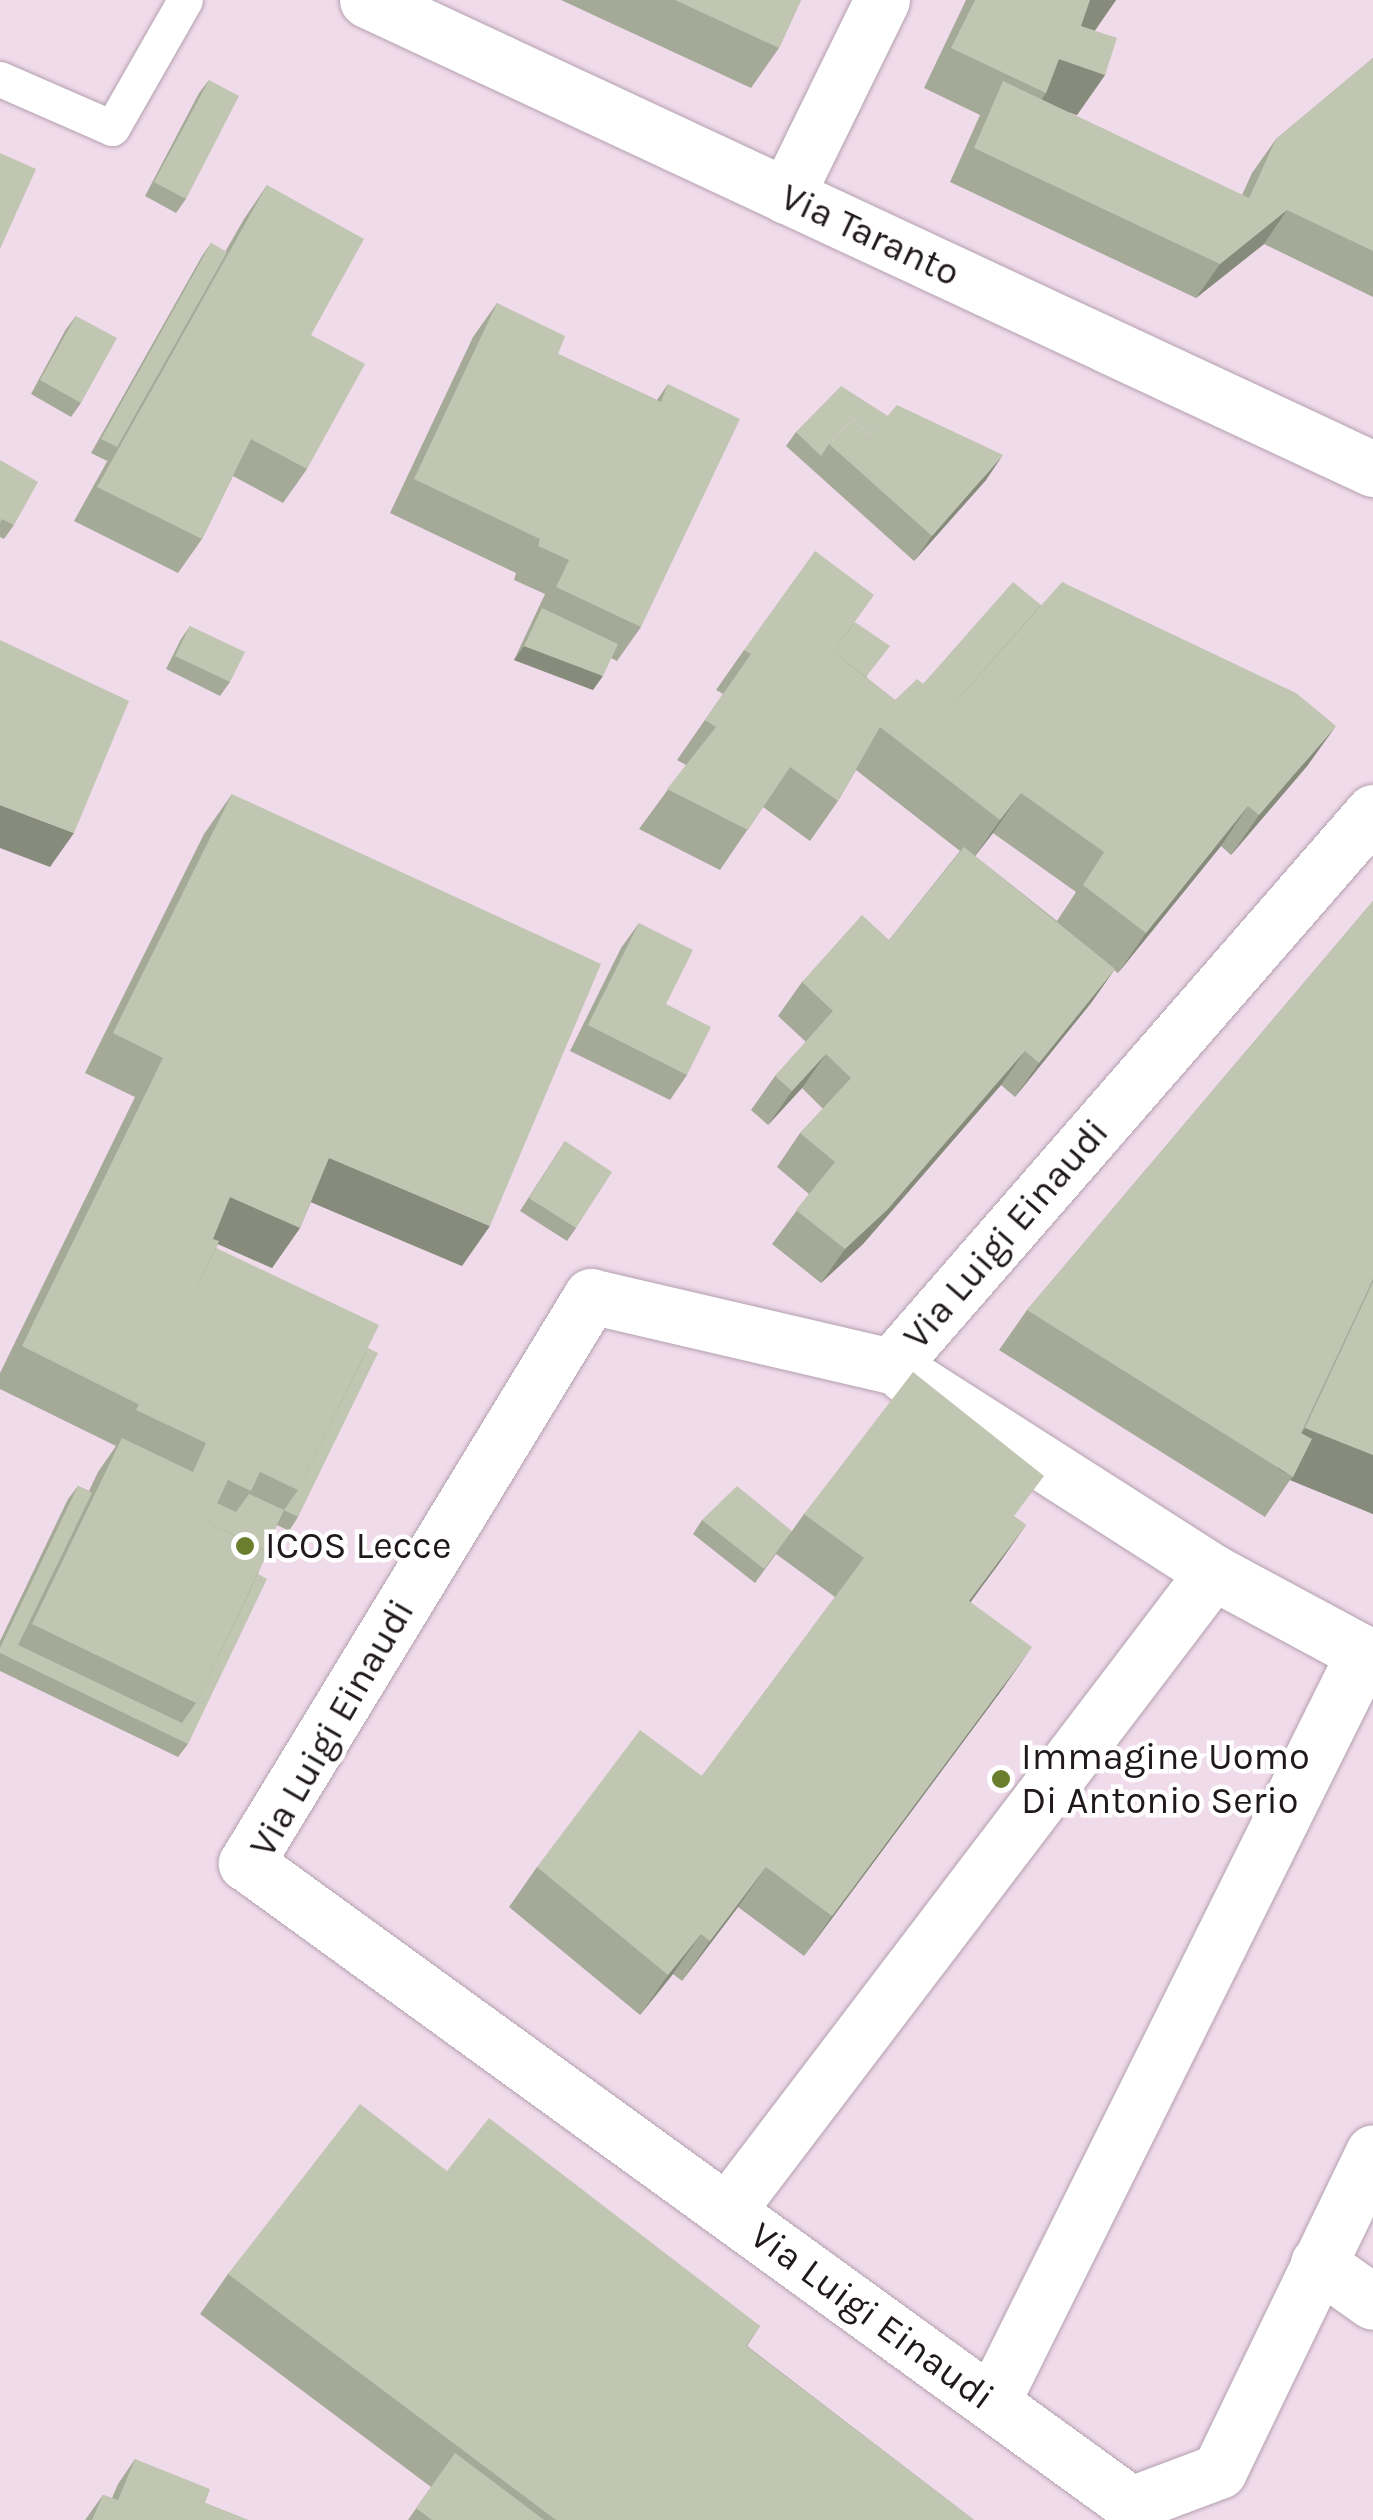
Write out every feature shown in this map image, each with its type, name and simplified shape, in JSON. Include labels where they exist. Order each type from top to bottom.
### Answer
[{"type":"street","name":"Via Taranto","points":[[366,0],[1373,469]]},
{"type":"street","points":[[786,196],[882,0]]},
{"type":"street","name":"Via Luigi Einaudi","points":[[1318,2264],[1220,2470],[1131,2504],[246,1863],[591,1296],[891,1366],[1373,812]]},
{"type":"street","points":[[891,1366],[1213,1572],[1369,1655],[992,2402]]},
{"type":"street","points":[[727,2211],[1213,1572]]},
{"type":"street","points":[[1373,2152],[1318,2264],[1373,2302]]},
{"type":"lane","points":[[0,79],[112,128],[184,0]]},
{"type":"building","points":[[675,0],[801,0],[779,48]]},
{"type":"building","points":[[975,0],[1090,0],[1081,26],[1117,38],[1105,75],[1059,59],[1046,93],[951,48]]},
{"type":"building","points":[[1373,58],[1373,251],[1287,210],[1220,264],[974,148],[1003,81],[1249,198],[1276,139]]},
{"type":"building","points":[[209,80],[239,96],[186,199],[154,182]]},
{"type":"building","points":[[0,153],[36,169],[0,249]]},
{"type":"building","points":[[267,185],[364,239],[311,335],[365,364],[307,469],[251,439],[202,539],[97,487]]},
{"type":"building","points":[[211,243],[227,252],[117,447],[101,439]]},
{"type":"building","points":[[497,303],[565,336],[558,354],[661,402],[668,384],[740,419],[641,627],[556,587],[569,560],[538,546],[540,539],[414,479]]},
{"type":"building","points":[[76,316],[117,338],[81,403],[40,380]]},
{"type":"building","points":[[841,386],[888,416],[870,436],[853,419],[821,456],[796,432]]},
{"type":"building","points":[[897,405],[1003,455],[932,536],[829,444],[853,419],[870,436]]},
{"type":"building","points":[[0,460],[38,482],[14,525],[2,519],[0,523]]},
{"type":"building","points":[[815,551],[874,595],[833,652],[895,700],[917,679],[952,706],[1062,582],[1296,693],[1336,726],[1259,815],[1248,806],[1146,933],[1083,885],[1104,852],[1021,793],[1000,820],[880,727],[838,801],[790,767],[748,830],[667,789],[716,727],[705,720],[751,654],[744,650]]},
{"type":"building","points":[[1013,582],[1041,605],[952,706],[923,684]]},
{"type":"building","points":[[542,608],[618,644],[603,676],[524,646]]},
{"type":"building","points":[[855,622],[890,646],[866,677],[833,652]]},
{"type":"building","points":[[190,626],[245,652],[230,682],[175,656]]},
{"type":"building","points":[[0,640],[129,701],[74,833],[0,805]]},
{"type":"building","points":[[232,794],[601,964],[490,1226],[329,1158],[300,1228],[230,1197],[213,1239],[219,1241],[140,1405],[22,1346],[163,1058],[113,1033]]},
{"type":"building","points":[[964,847],[1115,969],[1039,1063],[1025,1051],[887,1210],[845,1249],[796,1210],[835,1162],[800,1133],[851,1078],[826,1054],[792,1091],[775,1076],[833,1011],[802,982],[862,915],[889,940]]},
{"type":"building","points":[[1373,901],[1373,1279],[1301,1433],[1312,1439],[1293,1477],[1027,1310]]},
{"type":"building","points":[[639,923],[693,950],[666,1004],[711,1027],[687,1075],[588,1025]]},
{"type":"building","points":[[565,1141],[612,1172],[576,1228],[529,1198]]},
{"type":"building","points":[[216,1248],[379,1325],[298,1490],[260,1472],[251,1491],[228,1480],[208,1523],[268,1552],[196,1703],[32,1624],[122,1438],[193,1472],[206,1443],[136,1410]]},
{"type":"building","points":[[1373,1282],[1373,1455],[1305,1428]]},
{"type":"building","points":[[368,1348],[378,1353],[298,1517],[284,1510],[298,1490]]},
{"type":"building","points":[[913,1372],[1044,1476],[1014,1516],[1026,1525],[969,1601],[1032,1647],[832,1916],[766,1867],[710,1941],[701,1934],[668,1975],[537,1867],[640,1730],[702,1776],[864,1558],[804,1514]]},
{"type":"building","points":[[78,1486],[92,1493],[18,1645],[182,1723],[196,1703],[258,1574],[267,1579],[188,1744],[0,1653]]},
{"type":"building","points":[[737,1486],[792,1531],[764,1569],[702,1520]]},
{"type":"building","points":[[249,1494],[284,1510],[265,1550],[208,1523],[217,1503],[236,1512]]},
{"type":"building","points":[[360,2104],[447,2171],[489,2118],[760,2326],[746,2346],[974,2520],[556,2520],[228,2274]]},
{"type":"building","points":[[455,2453],[544,2520],[432,2520],[416,2508]]},
{"type":"building","points":[[135,2459],[210,2489],[205,2503],[248,2520],[92,2520],[103,2495],[118,2500]]},
{"type":"place","name":"ICOS Lecce","points":[[245,1546]]},
{"type":"place","name":"Immagine Uomo Di Antonio Serio","points":[[1001,1779]]}]
